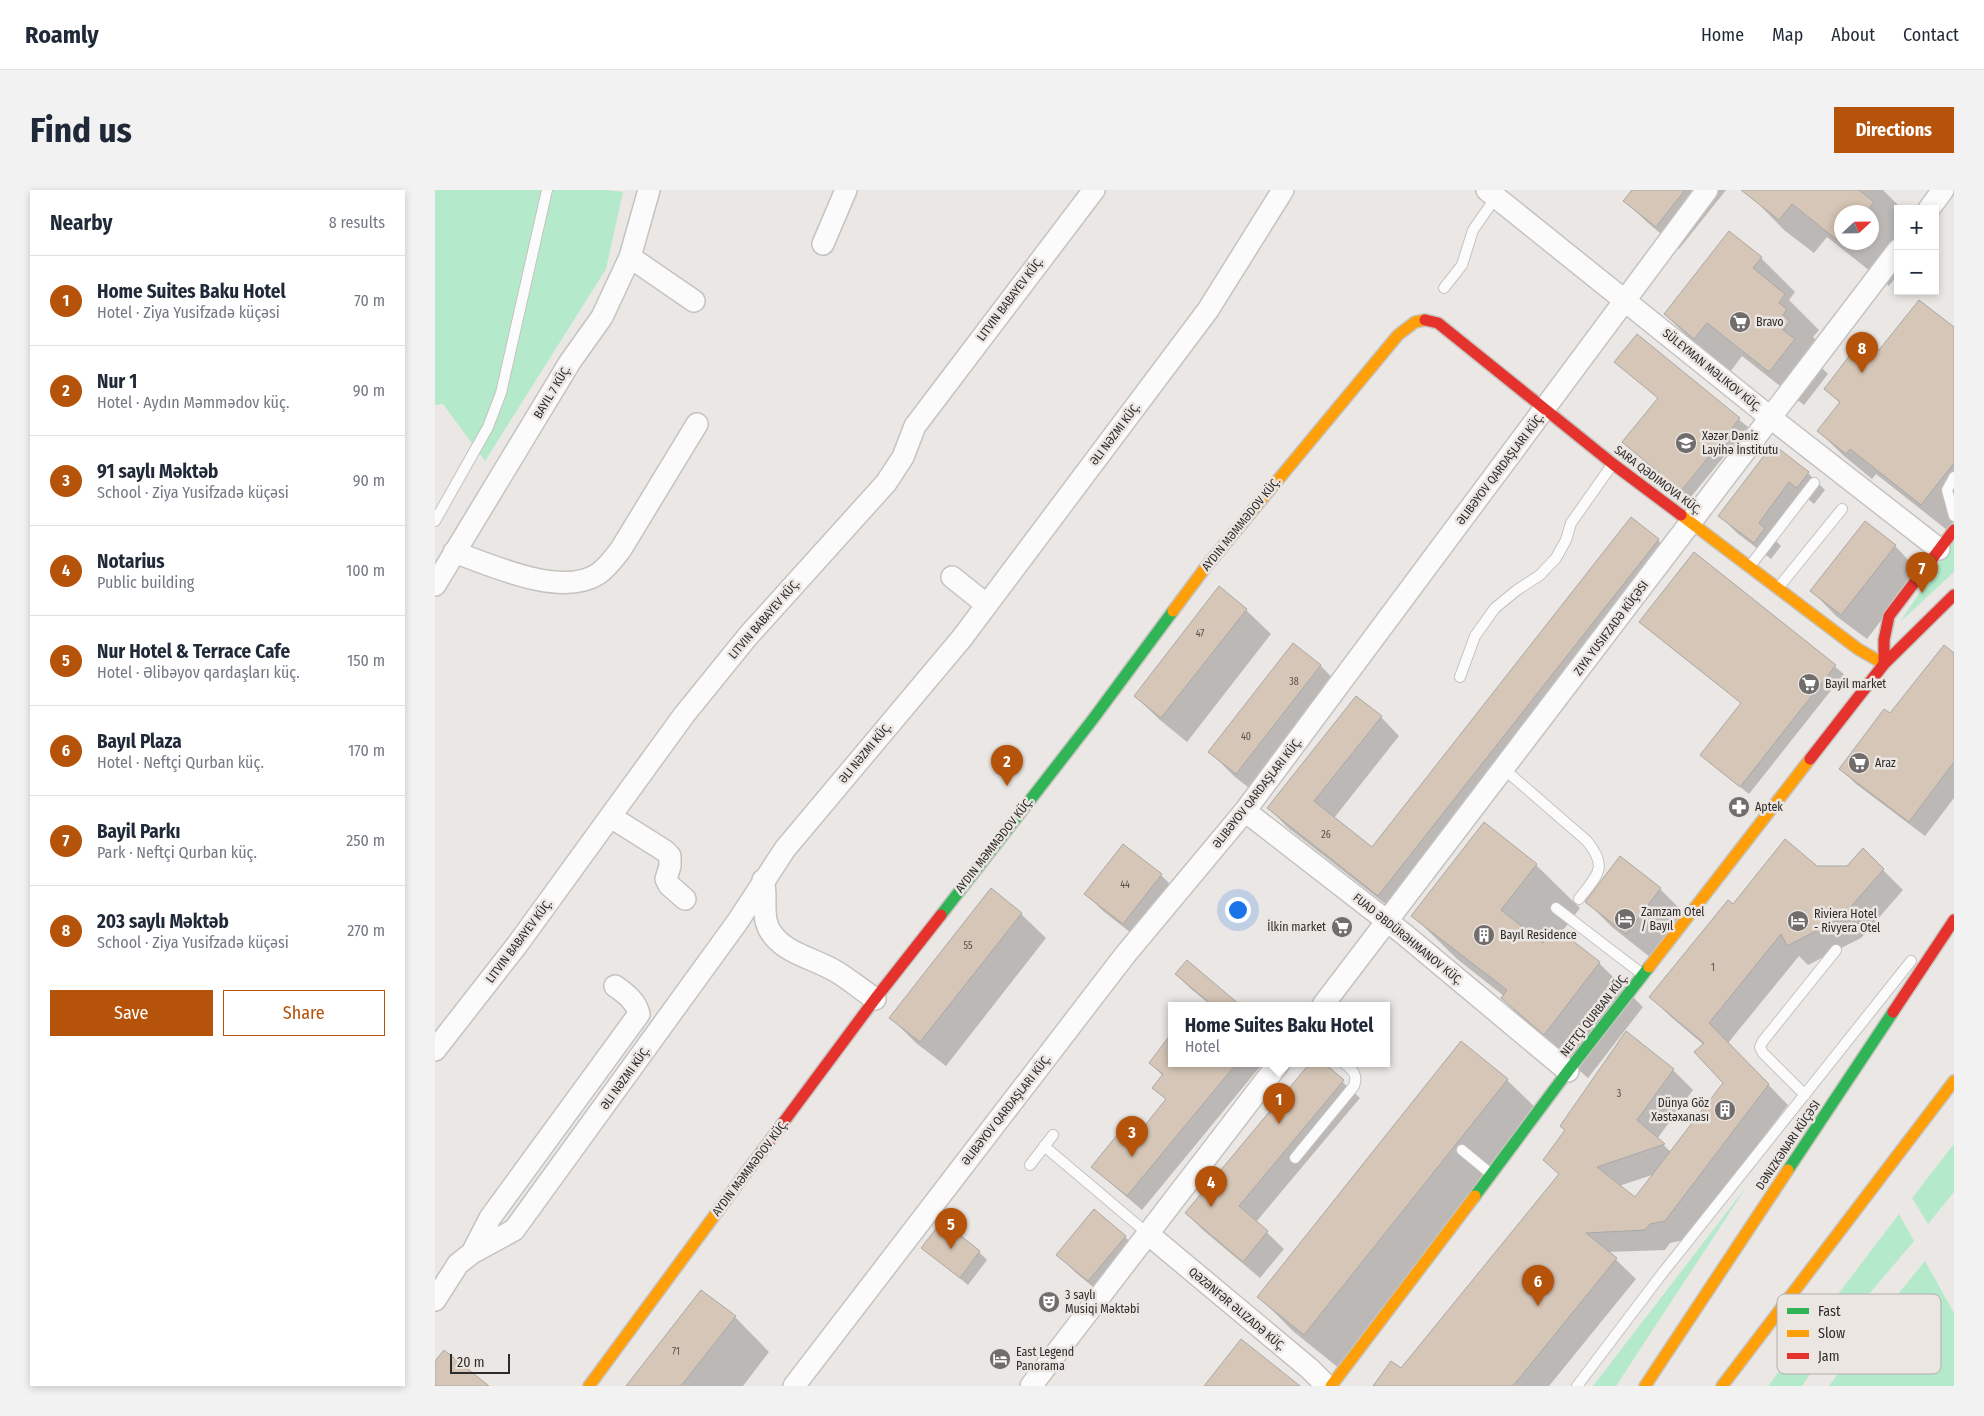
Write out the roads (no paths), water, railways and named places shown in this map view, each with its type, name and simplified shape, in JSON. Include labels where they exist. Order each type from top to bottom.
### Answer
[{"type":"main road","name":"SARA QƏDIMOVA KÜÇ.","points":[[875,999],[1093,719],[1217,553],[1394,340],[1407,326],[1418,320],[1429,319],[1437,323],[1613,464],[1859,649],[1884,664]]},
{"type":"main road","points":[[1884,664],[1883,631],[1889,616],[1954,530]]},
{"type":"main road","name":"NEFTÇI QURBAN KÜÇ.","points":[[1331,1386],[1568,1072],[1884,664],[1954,595]]},
{"type":"main road","points":[[1645,1386],[1954,920]]},
{"type":"main road","points":[[589,1386],[875,999]]},
{"type":"main road","points":[[1792,1294],[1954,1081]]},
{"type":"main road","points":[[1722,1386],[1777,1314]]},
{"type":"street","points":[[435,585],[570,362],[602,317],[630,257],[649,190]]},
{"type":"street","points":[[823,244],[846,190]]},
{"type":"street","name":"LITVIN BABAYEV KÜÇ.","points":[[435,1050],[517,944],[684,715],[748,636],[886,483],[903,457],[915,426],[1094,190]]},
{"type":"street","name":"ƏLI NƏZMI KÜÇ.","points":[[435,1300],[459,1264],[472,1253],[514,1230],[738,921],[763,880],[799,831],[962,638],[1208,310],[1283,190]]},
{"type":"street","points":[[794,1386],[1125,955],[1245,811],[1707,190]]},
{"type":"street","points":[[1932,205],[1943,190]]},
{"type":"street","name":"SÜLEYMAN MƏLIKOV KÜÇ.","points":[[1495,192],[1771,418],[1939,549]]},
{"type":"street","name":"ZIYA YUSIFZADƏ KÜÇƏSI","points":[[1325,1002],[1894,255]]},
{"type":"street","points":[[630,257],[694,301]]},
{"type":"street","points":[[454,552],[541,580],[581,582],[597,575],[607,567],[621,549],[697,424]]},
{"type":"street","points":[[951,577],[987,605]]},
{"type":"street","name":"FUAD ƏBDÜRƏHMANOV KÜÇ.","points":[[1245,811],[1387,923],[1568,1072]]},
{"type":"street","points":[[611,817],[670,856],[670,866],[666,879],[669,885],[685,899]]},
{"type":"street","points":[[763,880],[766,890],[765,916],[770,930],[782,944],[836,971],[875,999]]},
{"type":"street","points":[[472,1253],[490,1218],[639,1014],[638,1006],[633,1000],[615,986]]},
{"type":"street","points":[[1031,1386],[1276,1067]]},
{"type":"street","name":"QƏZƏNFƏR ƏLIZADƏ KÜÇ.","points":[[1147,1233],[1327,1386]]},
{"type":"lane","points":[[435,521],[488,427],[501,393],[547,190]]},
{"type":"lane","points":[[1444,288],[1462,265],[1473,230],[1495,192]]},
{"type":"lane","points":[[1459,677],[1475,636],[1495,608],[1517,590],[1540,575],[1556,558],[1566,540],[1571,524],[1613,464]]},
{"type":"lane","points":[[1954,477],[1947,490],[1954,516]]},
{"type":"lane","points":[[1749,567],[1814,483]]},
{"type":"lane","points":[[1778,589],[1843,509]]},
{"type":"lane","points":[[1504,769],[1587,841],[1594,850],[1599,860],[1599,872],[1579,899]]},
{"type":"lane","points":[[1556,908],[1643,975]]},
{"type":"lane","points":[[1929,939],[1954,908]]},
{"type":"lane","points":[[1805,1096],[1763,1053],[1761,1047],[1763,1041],[1836,950]]},
{"type":"lane","points":[[1577,1386],[1661,1275],[1917,954]]},
{"type":"lane","points":[[1295,1158],[1354,1086],[1356,1080],[1354,1071],[1349,1067]]},
{"type":"lane","points":[[1030,1165],[1053,1135]]},
{"type":"lane","points":[[1044,1146],[1147,1233]]},
{"type":"lane","points":[[1462,1150],[1492,1175]]},
{"type":"place","name":"Bravo","points":[[1740,322]]},
{"type":"place","name":"203 saylı Məktəb","points":[[1862,373]]},
{"type":"place","name":"Xəzər Dəniz Layihə İnstitutu","points":[[1686,443]]},
{"type":"place","name":"Bayil Parkı","points":[[1922,593]]},
{"type":"place","name":"Bayil market","points":[[1809,684]]},
{"type":"place","name":"Araz","points":[[1859,763]]},
{"type":"place","name":"Nur 1","points":[[1007,786]]},
{"type":"place","name":"Aptek","points":[[1739,807]]},
{"type":"place","name":"Zamzam Otel / Bayıl","points":[[1625,919]]},
{"type":"place","name":"Riviera Hotel - Rivyera Otel","points":[[1798,921]]},
{"type":"place","name":"İlkin market","points":[[1342,927]]},
{"type":"place","name":"Bayıl Residence","points":[[1484,935]]},
{"type":"place","name":"Dünya Göz Xəstəxanası","points":[[1725,1110]]},
{"type":"place","name":"Home Suites Baku Hotel","points":[[1279,1124]]},
{"type":"place","name":"91 saylı Məktəb","points":[[1132,1157]]},
{"type":"place","name":"Notarius","points":[[1211,1207]]},
{"type":"place","name":"Nur Hotel & Terrace Cafe","points":[[951,1249]]},
{"type":"place","name":"3 saylı Musiqi Məktəbi","points":[[1049,1302]]},
{"type":"place","name":"Bayıl Plaza","points":[[1538,1306]]},
{"type":"place","name":"East Legend Panorama","points":[[1000,1359]]}]
